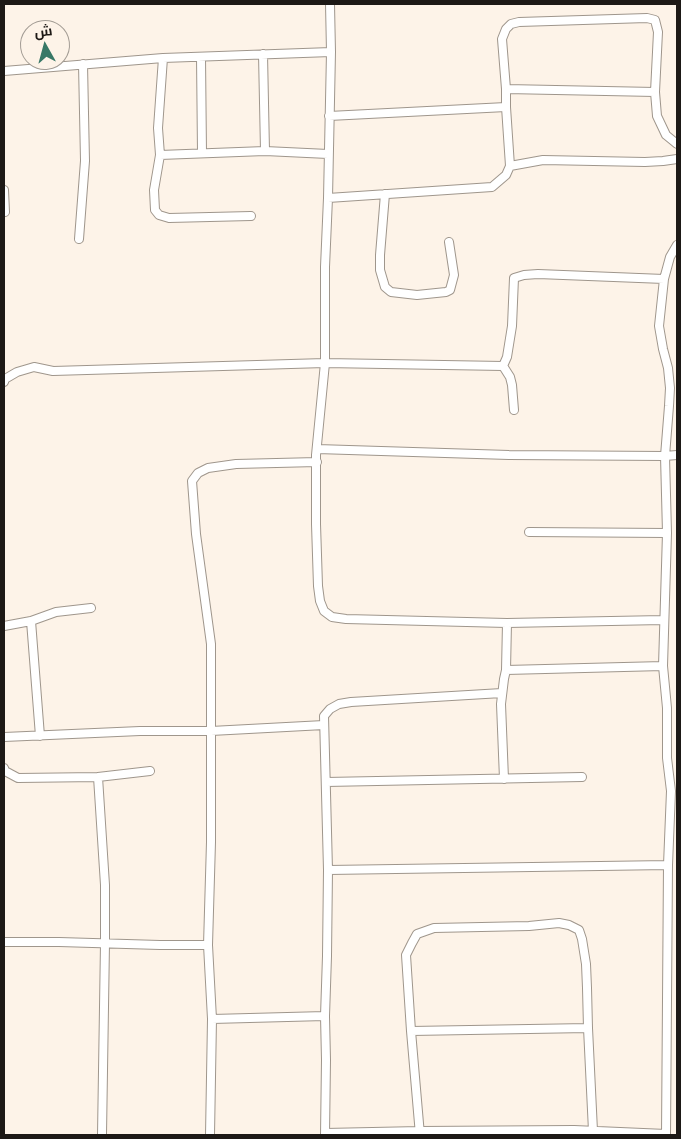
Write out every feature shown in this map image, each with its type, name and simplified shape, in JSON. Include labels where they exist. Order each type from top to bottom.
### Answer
[{"type":"street","points":[[330,4],[331,52],[325,267],[325,363],[317,449],[316,524],[318,586],[320,601],[324,611],[332,617],[346,619],[508,623],[663,620]]},
{"type":"street","points":[[328,198],[492,187],[506,175],[510,166],[502,39],[506,29],[511,24],[519,22],[647,18],[655,20],[658,32],[655,92],[657,116],[666,135],[677,144]]},
{"type":"street","points":[[4,71],[163,58],[331,52]]},
{"type":"street","points":[[263,54],[265,151]]},
{"type":"street","points":[[201,57],[202,153]]},
{"type":"street","points":[[163,58],[158,128],[160,155],[154,190],[155,210],[159,215],[169,218],[251,216]]},
{"type":"street","points":[[79,239],[85,160],[83,64]]},
{"type":"street","points":[[506,89],[655,92]]},
{"type":"street","points":[[329,116],[506,107]]},
{"type":"street","points":[[160,155],[265,151],[328,154]]},
{"type":"street","points":[[510,166],[542,160],[645,162],[677,159]]},
{"type":"street","points":[[4,190],[5,212]]},
{"type":"street","points":[[385,194],[380,270],[386,287],[391,292],[417,295],[450,290],[454,275],[449,242]]},
{"type":"street","points":[[502,693],[351,702],[339,704],[330,709],[324,716],[328,870],[325,1134],[574,1133],[593,1131],[666,1135],[668,865],[674,791],[667,758],[667,708],[663,666],[666,533],[665,456],[670,388],[668,368],[662,348],[660,326],[664,279],[670,257],[677,245]]},
{"type":"street","points":[[503,366],[507,356],[512,326],[514,278],[538,274],[664,279]]},
{"type":"street","points":[[4,382],[5,379],[17,372],[34,367],[53,370],[325,363],[503,366]]},
{"type":"street","points":[[503,366],[510,377],[514,410]]},
{"type":"street","points":[[317,449],[509,455],[677,455]]},
{"type":"street","points":[[210,1135],[212,1019],[208,945],[211,842],[211,644],[196,534],[192,481],[198,473],[208,468],[236,464],[317,462]]},
{"type":"street","points":[[529,532],[666,533]]},
{"type":"street","points":[[4,626],[56,612],[92,608]]},
{"type":"street","points":[[31,620],[40,736]]},
{"type":"street","points":[[504,779],[501,704],[506,670],[508,623]]},
{"type":"street","points":[[506,670],[663,666]]},
{"type":"street","points":[[4,737],[140,731],[211,731],[324,725]]},
{"type":"street","points":[[4,768],[5,771],[18,778],[98,777],[150,771]]},
{"type":"street","points":[[98,777],[105,885],[102,1135]]},
{"type":"street","points":[[326,782],[582,777]]},
{"type":"street","points":[[328,870],[668,865]]},
{"type":"street","points":[[420,1133],[406,955],[417,934],[434,928],[529,926],[559,923],[579,930],[582,938],[586,964],[593,1131]]},
{"type":"street","points":[[4,942],[208,945]]},
{"type":"street","points":[[212,1019],[325,1016]]},
{"type":"street","points":[[411,1031],[588,1028]]}]
